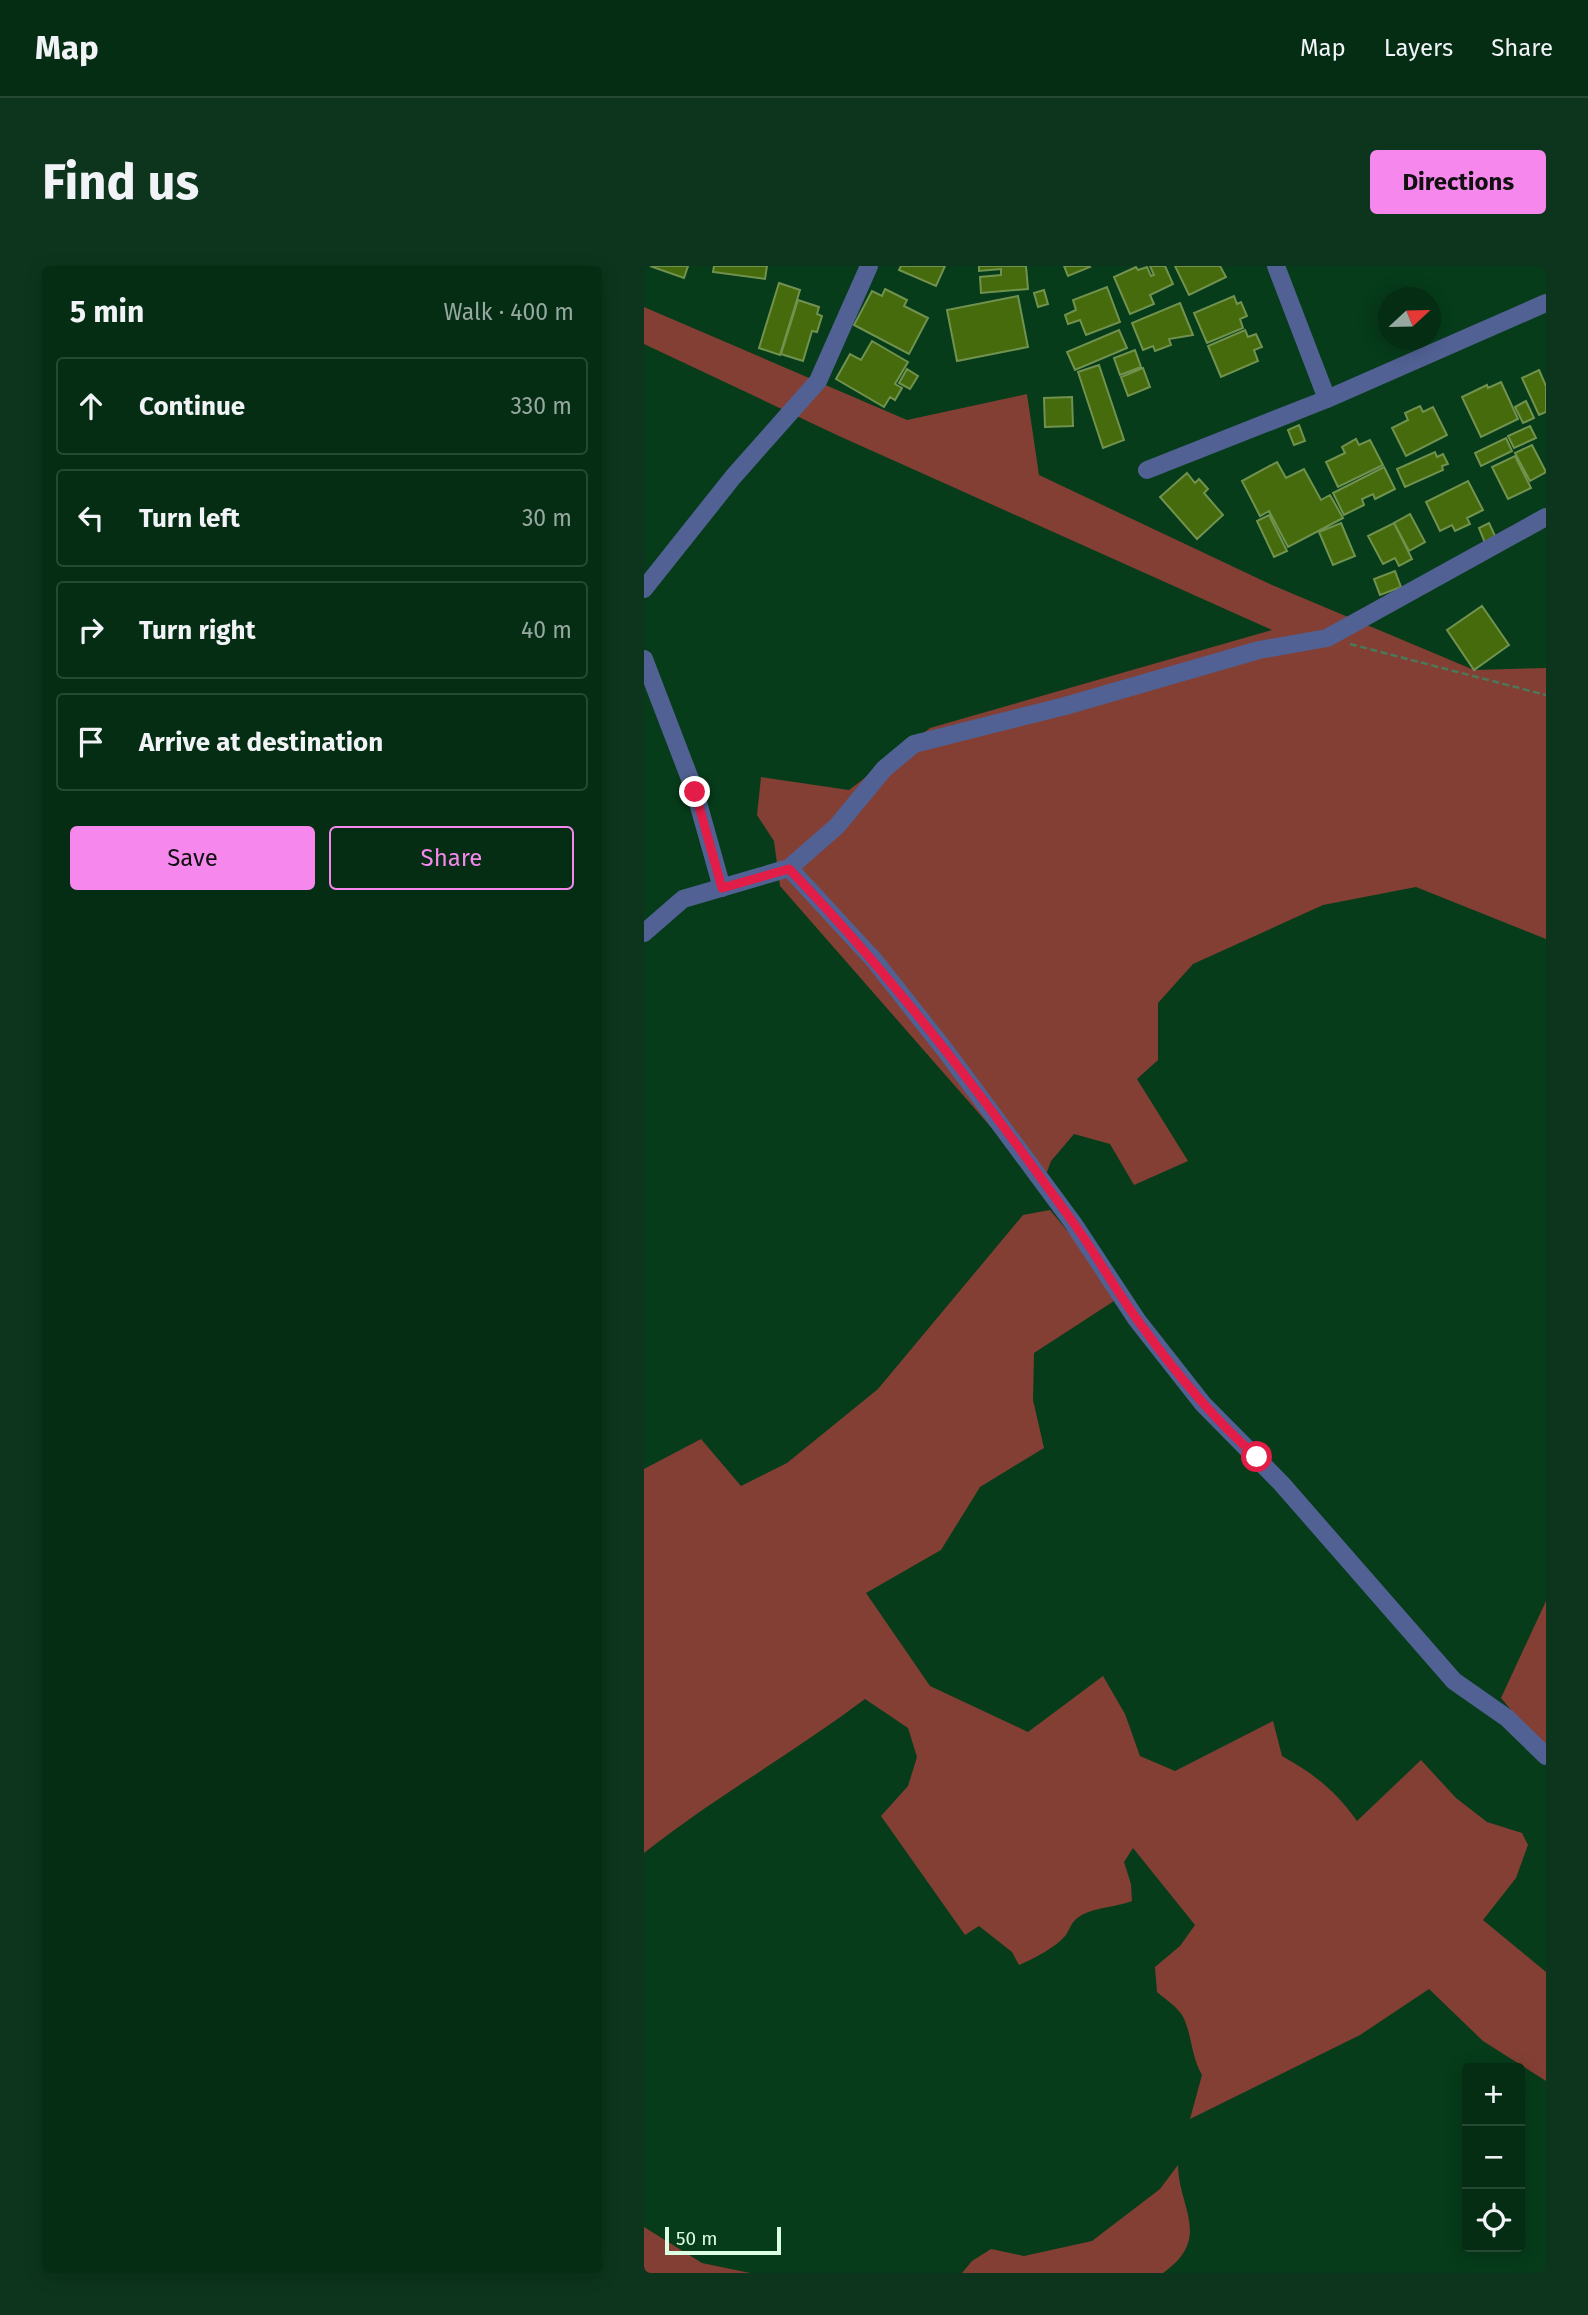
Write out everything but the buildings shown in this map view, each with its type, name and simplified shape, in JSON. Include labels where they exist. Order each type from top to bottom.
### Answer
[{"type":"street","points":[[644,589],[740,469],[818,381],[869,266]]},
{"type":"street","points":[[1276,266],[1327,399]]},
{"type":"street","points":[[1147,470],[1327,399],[1546,303]]},
{"type":"street","points":[[644,933],[683,899],[789,869],[836,827],[884,769],[914,744],[1065,706],[1259,650],[1327,638],[1546,517]]},
{"type":"street","points":[[644,659],[695,792],[722,888]]},
{"type":"street","points":[[789,869],[874,960],[945,1050],[1073,1223],[1137,1320],[1203,1404],[1281,1483],[1454,1681],[1507,1718],[1546,1756]]},
{"type":"path","points":[[1327,638],[1546,695]]},
{"type":"shaded area","points":[[644,307],[907,420],[1027,394],[1039,475],[1272,585],[1474,670],[1546,668],[1546,939],[1416,887],[1323,905],[1193,964],[1158,1003],[1158,1060],[1137,1079],[1188,1161],[1134,1185],[1110,1144],[1074,1134],[1051,1161],[1047,1172],[1032,1174],[780,886],[774,841],[757,815],[761,777],[849,790],[930,728],[1272,630],[839,436],[644,344]]},
{"type":"shaded area","points":[[1050,1210],[1090,1258],[1114,1301],[1034,1353],[1033,1400],[1044,1448],[980,1487],[941,1550],[866,1593],[930,1686],[1028,1732],[1103,1676],[1125,1714],[1140,1756],[1175,1771],[1273,1721],[1282,1756],[1324,1784],[1357,1821],[1421,1760],[1456,1798],[1487,1822],[1522,1833],[1528,1845],[1516,1878],[1483,1920],[1546,1972],[1546,2081],[1525,2068],[1525,2063],[1518,2063],[1483,2041],[1429,1989],[1360,2035],[1190,2119],[1202,2075],[1182,2015],[1157,1992],[1155,1967],[1180,1946],[1195,1925],[1133,1848],[1124,1862],[1131,1884],[1132,1901],[1081,1916],[1061,1940],[1038,1956],[1019,1965],[1012,1952],[979,1926],[965,1935],[881,1816],[908,1786],[917,1757],[908,1728],[865,1699],[644,1853],[644,1469],[701,1439],[741,1486],[787,1463],[878,1389],[1023,1215]]},
{"type":"shaded area","points":[[1546,1601],[1546,1751],[1501,1698]]},
{"type":"shaded area","points":[[1178,2165],[1190,2235],[1178,2260],[1163,2273],[962,2273],[972,2261],[991,2249],[1024,2256],[1092,2241],[1160,2189]]},
{"type":"shaded area","points":[[644,2227],[702,2263],[750,2273],[644,2273]]},
{"type":"route","points":[[695,792],[722,888],[789,869],[831,912],[874,960],[945,1050],[1073,1223],[1137,1320],[1161,1351],[1203,1404],[1257,1457]]}]
